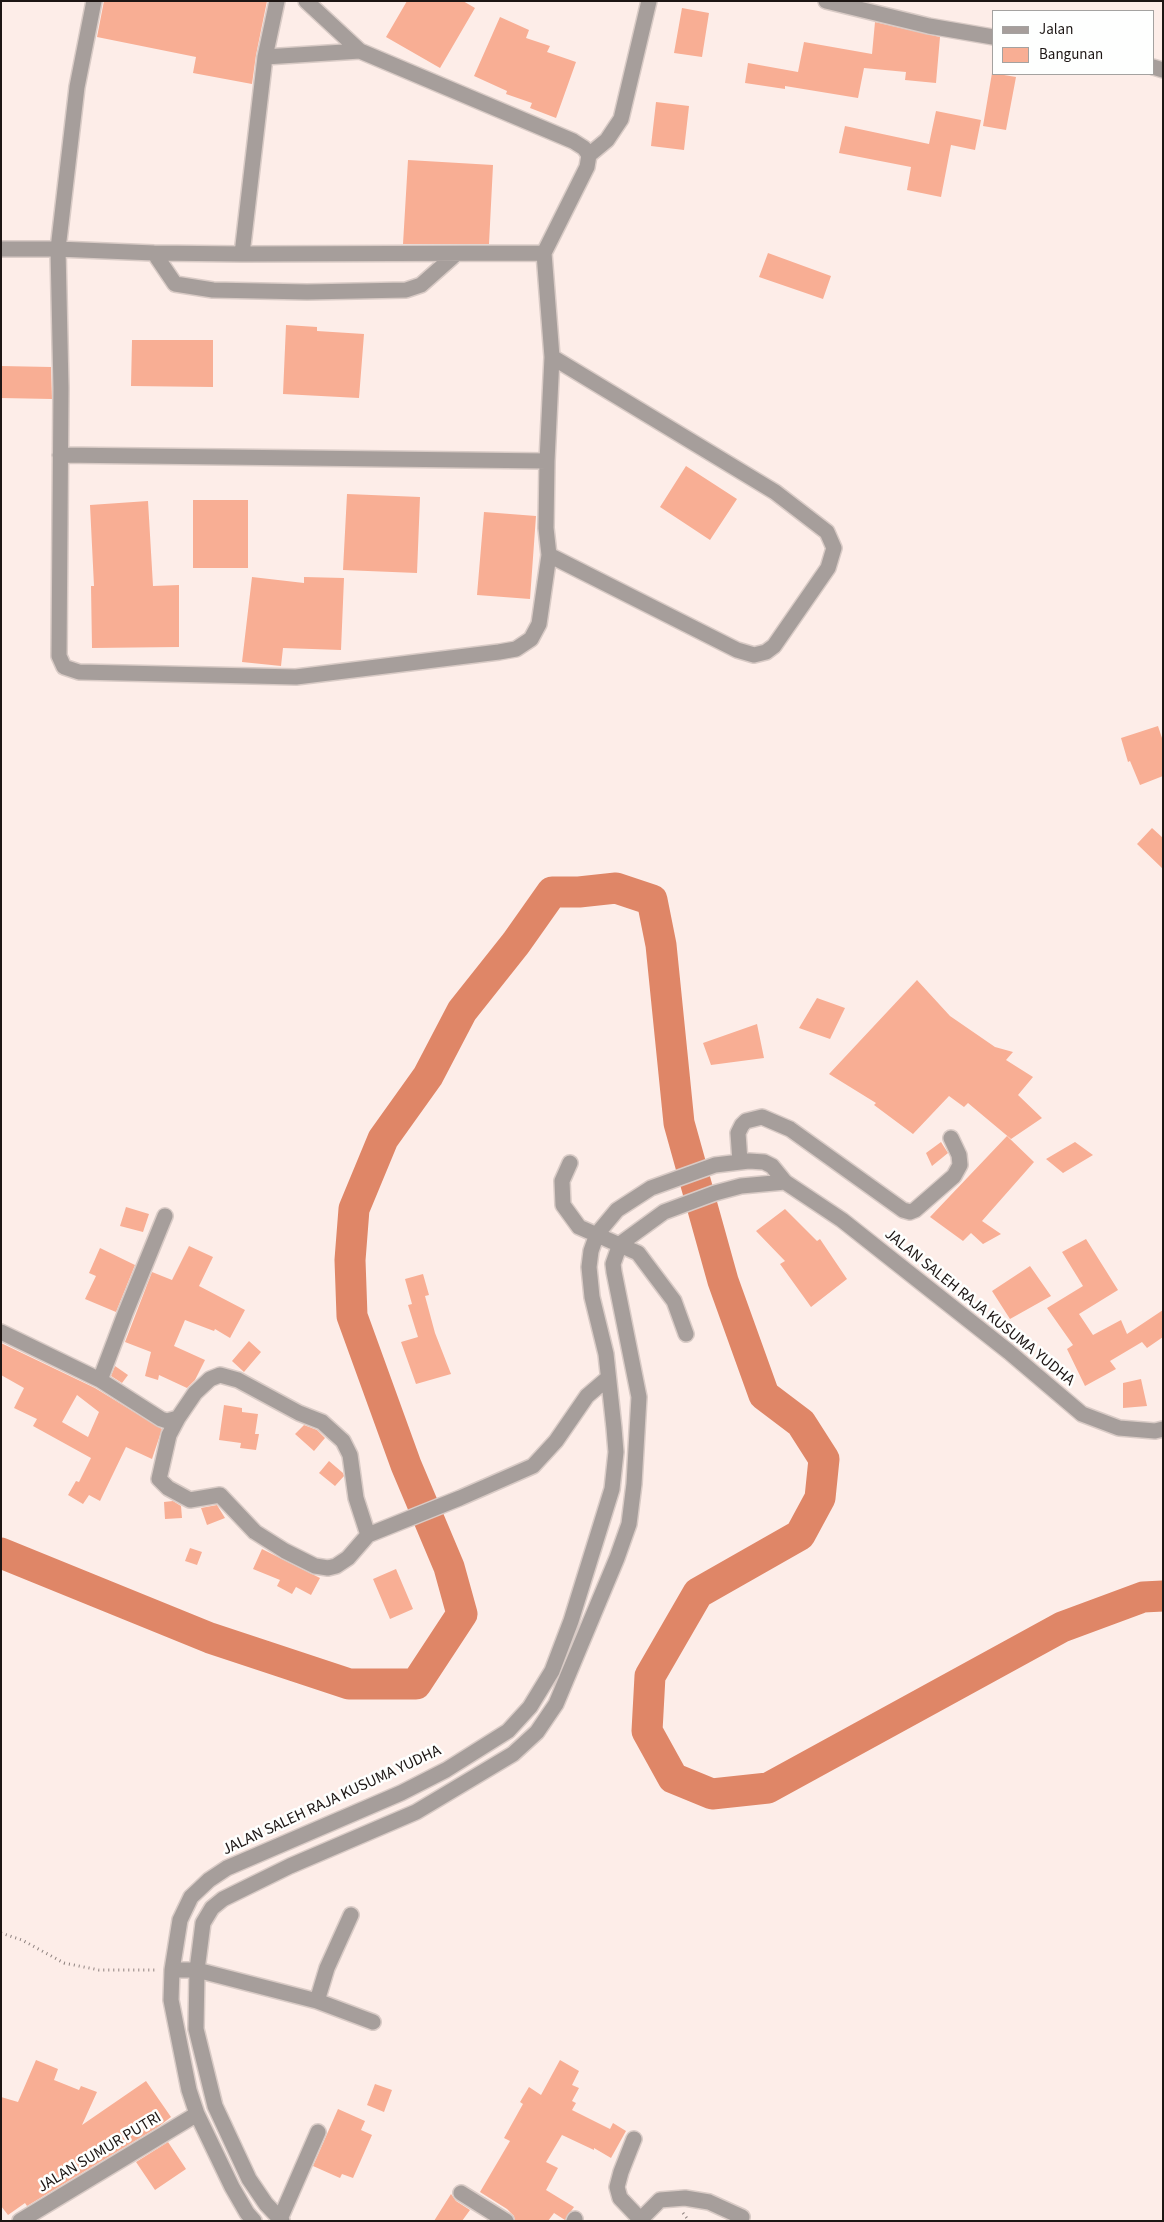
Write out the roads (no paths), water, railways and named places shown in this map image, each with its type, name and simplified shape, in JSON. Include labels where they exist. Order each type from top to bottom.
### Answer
[{"type":"street","points":[[94,1],[77,87],[58,249],[59,656],[64,667],[79,672],[296,677],[516,649],[531,639],[540,624],[548,555],[546,528],[547,461],[552,357],[544,253],[587,167],[589,155],[607,140],[621,119],[649,1]]},
{"type":"street","points":[[242,254],[265,57],[277,1]]},
{"type":"street","points":[[306,1],[360,52],[574,141],[584,148],[589,155]]},
{"type":"street","points":[[826,1],[929,26],[992,37]]},
{"type":"street","points":[[265,57],[360,52]]},
{"type":"street","points":[[1,249],[58,249],[154,254],[544,253]]},
{"type":"street","points":[[154,254],[175,284],[213,290],[307,292],[406,290],[421,284],[456,254]]},
{"type":"street","points":[[548,555],[737,650],[754,655],[766,652],[774,646],[828,568],[834,548],[827,532],[775,492],[552,357]]},
{"type":"street","points":[[60,455],[547,461]]},
{"type":"street","points":[[740,1162],[738,1133],[746,1121],[762,1117],[790,1129],[903,1210],[910,1212],[915,1210],[954,1176],[960,1165],[951,1138]]},
{"type":"street","name":"JALAN SALEH RAJA KUSUMA YUDHA","points":[[254,2221],[240,2202],[198,2114],[189,2090],[171,2000],[172,1970],[180,1920],[191,1897],[209,1880],[227,1868],[401,1793],[446,1770],[508,1731],[530,1707],[552,1671],[571,1621],[612,1489],[616,1452],[606,1354],[592,1296],[588,1267],[597,1234],[617,1210],[651,1188],[714,1165],[764,1162],[772,1166],[785,1182],[849,1225],[1009,1352],[1082,1414],[1119,1428],[1155,1431],[1163,1429]]},
{"type":"street","points":[[570,1164],[562,1181],[562,1205],[579,1227],[638,1253],[674,1301],[686,1334]]},
{"type":"street","points":[[318,2132],[281,2220],[249,2179],[215,2106],[196,2028],[197,1970],[203,1923],[212,1908],[223,1899],[290,1866],[416,1812],[513,1754],[537,1732],[556,1704],[617,1558],[629,1524],[634,1484],[639,1397],[613,1264],[620,1244],[664,1212],[715,1193],[751,1184],[785,1182]]},
{"type":"street","points":[[100,1380],[165,1216]]},
{"type":"street","points":[[1,1332],[100,1380],[161,1419],[168,1421],[178,1418]]},
{"type":"street","points":[[368,1535],[356,1498],[350,1455],[343,1441],[322,1422],[299,1413],[238,1380],[220,1375],[210,1379],[195,1393],[169,1435],[159,1479],[168,1488],[190,1500],[220,1495],[255,1532],[285,1552],[315,1566],[328,1568],[336,1566],[348,1558],[368,1535],[533,1466],[556,1441],[587,1396],[608,1378]]},
{"type":"street","points":[[317,2001],[327,1968],[351,1915]]},
{"type":"street","points":[[172,1970],[197,1970],[317,2001],[373,2022]]},
{"type":"street","name":"JALAN SUMUR PUTRI","points":[[20,2221],[198,2114]]},
{"type":"street","points":[[634,2140],[617,2187],[620,2198],[640,2220],[660,2200],[685,2198],[708,2202],[742,2217]]},
{"type":"street","points":[[240,2202],[257,2191]]},
{"type":"street","points":[[461,2193],[506,2221]]},
{"type":"waterway","points":[[1,1553],[210,1638],[349,1684],[416,1684],[462,1614],[449,1567],[406,1465],[352,1316],[350,1260],[354,1209],[383,1139],[428,1076],[462,1011],[516,943],[552,892],[579,892],[616,888],[652,900],[661,945],[679,1123],[723,1281],[764,1395],[801,1423],[824,1459],[820,1498],[800,1535],[698,1593],[650,1676],[647,1731],[673,1778],[712,1794],[768,1788],[1062,1627],[1143,1597],[1163,1596]]}]
